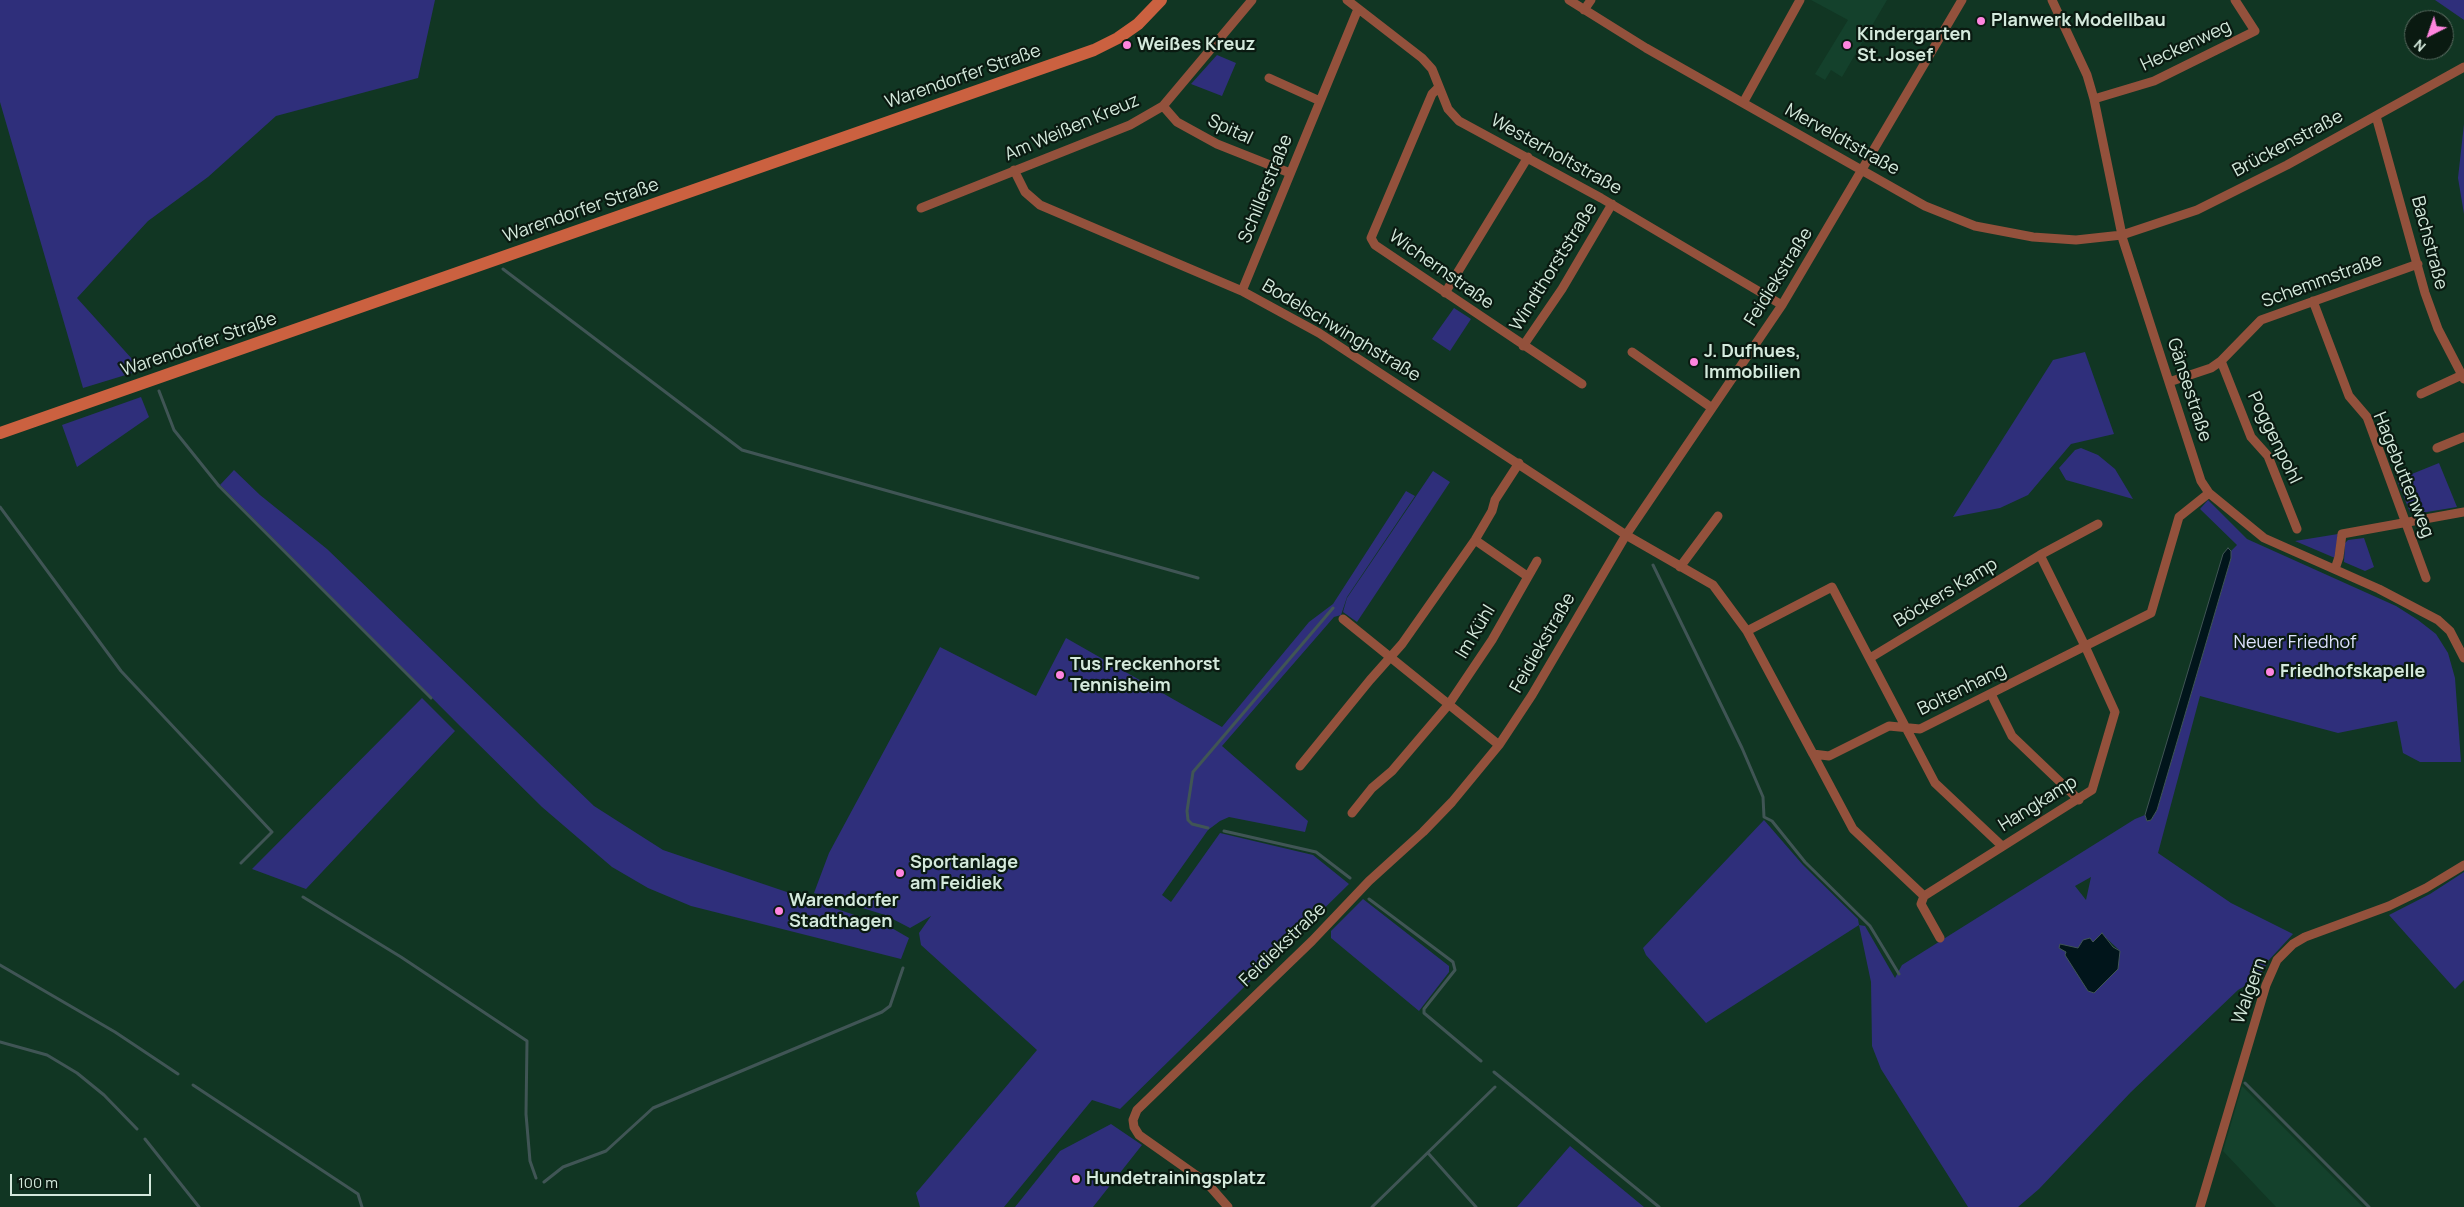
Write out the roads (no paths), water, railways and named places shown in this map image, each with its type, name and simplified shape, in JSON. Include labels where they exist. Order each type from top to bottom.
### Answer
[{"type":"main road","name":"Warendorfer Straße","points":[[0,433],[1094,50],[1118,38],[1138,24],[1161,0]]},
{"type":"street","name":"Am Weißen Kreuz","points":[[921,208],[1130,125],[1163,106],[1252,0]]},
{"type":"street","name":"Westerholtstraße","points":[[1347,0],[1422,58],[1432,69],[1448,109],[1459,121],[1612,204],[1782,305]]},
{"type":"street","name":"Merveldtstraße","points":[[1569,0],[1743,103],[1925,206],[1975,226],[2041,238],[2076,240],[2122,235]]},
{"type":"street","points":[[1584,10],[1591,0]]},
{"type":"street","points":[[1743,103],[1800,0]]},
{"type":"street","name":"Feidiekstraße","points":[[1228,1207],[1207,1183],[1139,1134],[1134,1127],[1133,1120],[1137,1110],[1312,941],[1369,881],[1423,832],[1452,802],[1499,745],[1532,696],[1626,535],[1782,305],[1962,0]]},
{"type":"street","name":"Gänsestraße","points":[[2052,0],[2087,75],[2094,99],[2122,235],[2201,481],[2209,493],[2264,538],[2335,569],[2438,620],[2450,631],[2464,658]]},
{"type":"street","name":"Heckenweg","points":[[2094,99],[2154,81],[2255,31],[2234,0]]},
{"type":"street","name":"Schillerstraße","points":[[1242,291],[1358,9]]},
{"type":"street","name":"Brückenstraße","points":[[2122,235],[2197,210],[2287,165],[2464,67]]},
{"type":"street","points":[[1269,78],[1320,100]]},
{"type":"street","name":"Wichernstraße","points":[[1438,88],[1432,94],[1371,238],[1374,246],[1582,384]]},
{"type":"street","name":"Spital","points":[[1163,106],[1177,122],[1217,144],[1290,173]]},
{"type":"street","name":"Bachstraße","points":[[2376,116],[2438,329],[2463,377],[2421,394]]},
{"type":"street","points":[[1446,293],[1528,157]]},
{"type":"street","name":"Bodelschwinghstraße","points":[[1014,170],[1025,192],[1040,205],[1242,291],[1319,333],[1626,535]]},
{"type":"street","name":"Windthorststraße","points":[[1523,346],[1562,289],[1612,204]]},
{"type":"street","name":"Schemmstraße","points":[[2168,382],[2211,368],[2221,361],[2250,328],[2261,320],[2418,264]]},
{"type":"street","name":"Hagebuttenweg","points":[[2313,302],[2349,396],[2367,416],[2426,578]]},
{"type":"street","points":[[1632,352],[1712,408]]},
{"type":"street","name":"Poggenpohl","points":[[2221,361],[2251,437],[2268,456],[2297,529]]},
{"type":"street","points":[[2437,448],[2464,437]]},
{"type":"street","points":[[1300,766],[1402,644],[1475,540],[1492,511],[1494,500],[1519,463]]},
{"type":"street","name":"Boltenhang","points":[[1813,754],[1829,756],[1889,726],[1920,729],[2151,613],[2179,517],[2209,493]]},
{"type":"street","points":[[2335,569],[2339,557],[2342,534],[2464,512]]},
{"type":"street","points":[[1680,567],[1718,516]]},
{"type":"street","name":"Böckers Kamp","points":[[1870,658],[2040,556],[2098,524]]},
{"type":"street","points":[[1626,535],[1713,585],[1747,630],[1853,829],[1924,896],[1921,904],[1940,938]]},
{"type":"street","points":[[1475,540],[1527,576]]},
{"type":"street","points":[[2040,556],[2086,646]]},
{"type":"street","name":"Im Kühl","points":[[1352,813],[1372,788],[1392,771],[1450,704],[1492,640],[1537,561]]},
{"type":"street","points":[[1747,630],[1832,587],[1934,783],[2002,846]]},
{"type":"street","points":[[1343,619],[1499,745]]},
{"type":"street","name":"Hangkamp","points":[[1924,896],[2092,790],[2115,712],[2086,646]]},
{"type":"street","points":[[1991,694],[2012,736],[2078,800]]},
{"type":"street","name":"Walgern","points":[[2200,1207],[2266,985],[2277,960],[2293,944],[2306,937],[2390,906],[2426,888],[2464,865]]},
{"type":"waterway","points":[[503,269],[742,450],[1198,578]]},
{"type":"waterway","points":[[159,391],[174,430],[219,486],[431,698]]},
{"type":"waterway","points":[[0,507],[121,671],[272,832],[241,863]]},
{"type":"waterway","points":[[1653,565],[1742,748],[1763,797],[1764,817],[1772,821],[1805,862],[1870,926],[1899,974]]},
{"type":"waterway","points":[[1208,828],[1192,824],[1188,820],[1187,811],[1193,772],[1333,608]]},
{"type":"waterway","points":[[1224,831],[1316,852],[1350,878]]},
{"type":"waterway","points":[[303,897],[401,957],[527,1041],[526,1114],[530,1161],[536,1178]]},
{"type":"waterway","points":[[1369,899],[1453,962],[1455,970],[1424,1009],[1424,1013],[1481,1061]]},
{"type":"waterway","points":[[0,965],[115,1032],[178,1074]]},
{"type":"waterway","points":[[544,1182],[563,1167],[606,1151],[653,1108],[882,1012],[890,1006],[903,968]]},
{"type":"waterway","points":[[0,1042],[47,1055],[77,1073],[104,1095],[137,1129]]},
{"type":"waterway","points":[[1494,1072],[1659,1207]]},
{"type":"waterway","points":[[2245,1083],[2369,1207]]},
{"type":"waterway","points":[[193,1085],[358,1194],[362,1207]]},
{"type":"waterway","points":[[1372,1207],[1495,1087]]},
{"type":"waterway","points":[[145,1139],[199,1207]]},
{"type":"waterway","points":[[1428,1153],[1476,1207]]},
{"type":"place","name":"Planwerk Modellbau","points":[[1981,21]]},
{"type":"place","name":"Weißes Kreuz","points":[[1127,45]]},
{"type":"place","name":"Kindergarten St. Josef","points":[[1847,45]]},
{"type":"place","name":"J. Dufhues, Immobilien","points":[[1694,362]]},
{"type":"place","name":"Friedhofskapelle","points":[[2270,672]]},
{"type":"place","name":"Tus Freckenhorst Tennisheim","points":[[1060,675]]},
{"type":"place","name":"Sportanlage am Feidiek","points":[[900,873]]},
{"type":"place","name":"Warendorfer Stadthagen","points":[[779,911]]},
{"type":"place","name":"Hundetrainingsplatz","points":[[1076,1179]]},
{"type":"park label","name":"Neuer Friedhof","points":[[2295,643]]}]
